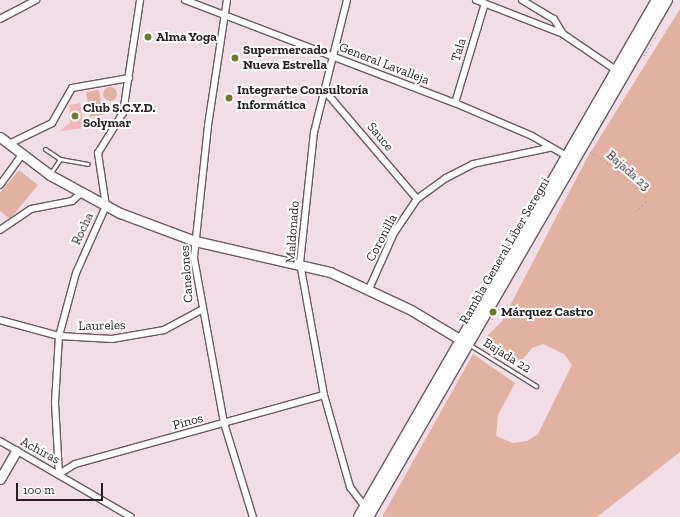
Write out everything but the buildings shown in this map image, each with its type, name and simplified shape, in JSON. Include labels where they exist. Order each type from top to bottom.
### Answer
[{"type":"main road","name":"Rambla General Liber Seregni","points":[[359,517],[667,0]]},
{"type":"main road","name":"Rambla General Liber Seregni","points":[[368,517],[566,156],[655,2]]},
{"type":"street","points":[[0,19],[36,0]]},
{"type":"street","name":"Rocha","points":[[59,474],[55,403],[59,336],[76,273],[106,206],[98,153],[123,113],[140,0]]},
{"type":"street","name":"General Lavalleja","points":[[185,0],[455,103],[532,136],[549,148],[566,156]]},
{"type":"street","name":"Canelones","points":[[227,0],[195,241],[201,310],[224,423],[253,517]]},
{"type":"street","name":"Maldonado","points":[[347,0],[331,56],[314,132],[300,263],[324,395],[350,487],[365,507]]},
{"type":"street","points":[[476,0],[563,34],[616,70]]},
{"type":"street","points":[[522,0],[554,19],[563,34]]},
{"type":"street","name":"Tala","points":[[455,103],[485,3]]},
{"type":"street","points":[[8,144],[52,123],[72,88],[129,78]]},
{"type":"street","name":"Sauce","points":[[324,90],[417,200]]},
{"type":"street","points":[[0,137],[50,175],[80,194],[106,206],[195,241],[300,263],[369,288],[464,341]]},
{"type":"street","name":"Coronilla","points":[[369,288],[394,233],[417,200],[446,178],[473,164],[549,148]]},
{"type":"street","points":[[0,185],[22,155]]},
{"type":"street","points":[[0,230],[31,209],[72,201],[80,194]]},
{"type":"street","name":"Laureles","points":[[0,320],[59,336],[88,339],[147,334],[180,323],[201,310]]},
{"type":"street","name":"Pinos","points":[[59,474],[75,464],[324,395]]},
{"type":"street","name":"Achiras","points":[[0,441],[131,517]]},
{"type":"street","points":[[0,479],[16,451]]},
{"type":"lane","points":[[45,150],[60,159],[88,164]]},
{"type":"lane","points":[[50,175],[60,159]]},
{"type":"lane","name":"Bajada 22","points":[[464,341],[536,386]]},
{"type":"path","name":"Bajada 23","points":[[581,146],[612,166],[646,197],[646,202],[634,213]]},
{"type":"shaded area","points":[[680,9],[680,452],[597,517],[382,517],[473,354],[515,383],[498,415],[496,436],[513,443],[527,441],[538,434],[572,365],[564,354],[543,344],[532,348],[522,360],[511,362],[485,345],[485,338],[502,321],[587,158]]},
{"type":"shaded area","points":[[110,87],[115,89],[117,94],[115,99],[110,101],[105,99],[103,94],[105,89]]},
{"type":"shaded area","points":[[99,90],[103,115],[90,117],[86,92]]},
{"type":"shaded area","points":[[19,170],[38,185],[10,219],[0,211],[0,193]]},
{"type":"place","name":"Alma Yoga","points":[[148,37]]},
{"type":"place","name":"Supermercado Nueva Estrella","points":[[235,58]]},
{"type":"place","name":"Integrarte Consultoría Informática","points":[[229,98]]},
{"type":"place","name":"Club S.C.Y.D. Solymar","points":[[75,116]]},
{"type":"place","name":"Márquez Castro","points":[[493,312]]}]
